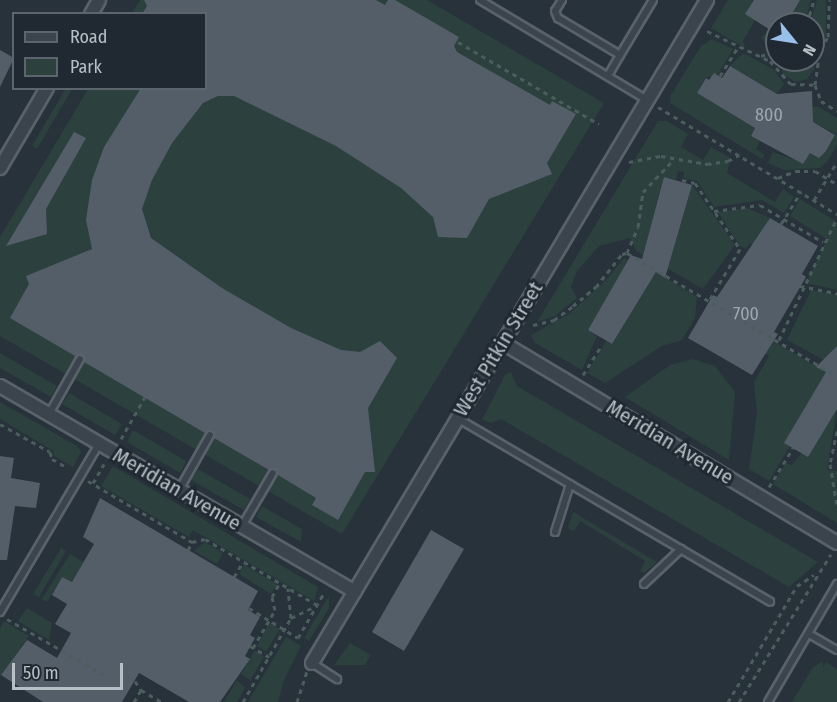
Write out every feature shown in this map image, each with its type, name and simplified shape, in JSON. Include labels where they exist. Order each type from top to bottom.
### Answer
[{"type":"street","name":"West Pitkin Street","points":[[312,663],[707,0]]},
{"type":"street","points":[[0,168],[46,90]]},
{"type":"street","name":"Meridian Avenue","points":[[503,343],[837,543]]},
{"type":"street","name":"Meridian Avenue","points":[[0,386],[355,592]]},
{"type":"lane","points":[[480,0],[647,100]]},
{"type":"lane","points":[[562,0],[555,11],[558,18],[620,55]]},
{"type":"lane","points":[[608,76],[653,0]]},
{"type":"lane","points":[[49,414],[80,359]]},
{"type":"lane","points":[[457,418],[770,602]]},
{"type":"lane","points":[[178,490],[210,435]]},
{"type":"lane","points":[[0,614],[99,443]]},
{"type":"lane","points":[[242,526],[273,473]]},
{"type":"lane","points":[[555,532],[570,484]]},
{"type":"lane","points":[[644,584],[681,549]]},
{"type":"lane","points":[[768,702],[837,584]]},
{"type":"lane","points":[[808,634],[837,650]]},
{"type":"lane","points":[[312,663],[337,679]]},
{"type":"path","points":[[829,0],[828,37],[820,49],[815,85],[821,101],[837,111]]},
{"type":"path","points":[[707,31],[761,56],[791,84],[815,85]]},
{"type":"path","points":[[458,42],[599,124]]},
{"type":"path","points":[[720,76],[738,47]]},
{"type":"path","points":[[761,56],[765,54]]},
{"type":"path","points":[[647,100],[837,213]]},
{"type":"path","points":[[629,162],[661,156],[673,160],[707,164],[728,161],[739,155]]},
{"type":"path","points":[[627,253],[638,227],[643,192],[673,160]]},
{"type":"path","points":[[814,200],[837,162]]},
{"type":"path","points":[[778,178],[795,171],[829,176],[837,184]]},
{"type":"path","points":[[682,180],[695,183],[740,249],[710,299]]},
{"type":"path","points":[[781,224],[801,192]]},
{"type":"path","points":[[714,211],[760,205],[823,242]]},
{"type":"path","points":[[779,340],[798,307],[802,287],[837,218]]},
{"type":"path","points":[[533,325],[554,320],[573,306],[596,287],[622,254],[627,253],[710,299],[837,376]]},
{"type":"path","points":[[802,287],[837,293]]},
{"type":"path","points":[[583,375],[602,344]]},
{"type":"path","points":[[121,438],[145,398]]},
{"type":"path","points":[[0,424],[50,452],[52,459],[68,468]]},
{"type":"path","points":[[837,431],[830,464],[837,506]]},
{"type":"path","points":[[769,487],[793,448]]},
{"type":"path","points":[[93,483],[104,464]]},
{"type":"path","points":[[87,480],[192,542],[205,539],[317,605]]},
{"type":"path","points":[[188,550],[192,542]]},
{"type":"path","points":[[739,702],[816,574],[830,556]]},
{"type":"path","points":[[234,577],[243,562]]},
{"type":"path","points":[[728,702],[797,586],[816,574]]},
{"type":"path","points":[[269,657],[252,647],[275,610],[272,597],[279,584]]},
{"type":"path","points":[[243,702],[291,618],[288,588]]},
{"type":"path","points":[[249,608],[298,638],[325,591]]},
{"type":"path","points":[[291,618],[317,605]]},
{"type":"path","points":[[0,614],[108,677]]},
{"type":"path","points":[[297,702],[312,663]]},
{"type":"path","points":[[135,681],[141,690],[162,702]]},
{"type":"path","points":[[134,702],[141,690]]},
{"type":"green space","points":[[140,0],[427,0],[604,103],[342,534],[0,336],[0,237],[87,90],[207,90],[207,12],[133,12]]},
{"type":"green space","points":[[728,0],[754,0],[745,14],[755,20],[743,41],[745,48],[711,28]]},
{"type":"green space","points":[[800,0],[811,0],[808,12],[792,12]]},
{"type":"green space","points":[[817,0],[826,0],[825,37],[825,12],[813,12]]},
{"type":"green space","points":[[712,39],[733,49],[718,75],[705,78],[697,93],[755,128],[751,136],[760,141],[756,149],[765,155],[762,159],[670,103],[671,95],[701,46]]},
{"type":"green space","points":[[743,53],[765,65],[765,72],[775,72],[784,84],[777,94],[730,66]]},
{"type":"green space","points":[[782,72],[812,72],[807,79],[795,82]]},
{"type":"green space","points":[[65,90],[71,90],[37,149],[32,146]]},
{"type":"green space","points":[[811,107],[819,107],[837,118],[837,145],[827,162],[820,168],[784,170],[768,163],[773,152],[803,163],[810,153],[826,151],[836,134],[803,117]]},
{"type":"green space","points":[[658,121],[667,121],[688,134],[681,147],[703,160],[711,147],[731,158],[727,173],[775,202],[783,189],[794,197],[784,213],[762,200],[714,207],[697,181],[683,178],[684,172],[678,171],[676,180],[664,177],[643,255],[636,251],[630,238],[599,246],[577,271],[571,287],[577,298],[555,316],[537,322]]},
{"type":"green space","points":[[692,185],[735,245],[703,289],[660,264],[669,264]]},
{"type":"green space","points":[[800,199],[837,222],[837,290],[806,283],[827,239],[790,216]]},
{"type":"green space","points":[[747,208],[770,218],[754,246],[750,243],[746,249],[739,245],[718,212]]},
{"type":"green space","points":[[624,258],[629,260],[588,330],[597,336],[582,370],[535,343],[531,335],[569,314],[605,281]]},
{"type":"green space","points":[[656,272],[697,297],[695,318],[682,340],[662,346],[605,383],[587,373],[606,341],[612,344]]},
{"type":"green space","points":[[811,290],[837,295],[837,346],[824,360],[787,340]]},
{"type":"green space","points":[[769,339],[826,372],[785,443],[790,446],[769,481],[749,469],[757,413],[754,382],[769,356],[763,351]]},
{"type":"green space","points":[[0,353],[57,386],[51,397],[0,368]]},
{"type":"green space","points":[[693,359],[715,366],[735,392],[729,460],[625,397],[670,365]]},
{"type":"green space","points":[[511,372],[517,386],[818,562],[789,587],[501,419],[491,423],[482,420],[505,375]]},
{"type":"green space","points":[[69,393],[122,424],[115,435],[62,404]]},
{"type":"green space","points":[[0,402],[77,446],[81,452],[73,467],[54,456],[53,451],[0,419]]},
{"type":"green space","points":[[837,409],[827,470],[837,471],[837,523],[773,484],[786,463],[792,465]]},
{"type":"green space","points":[[133,430],[186,461],[180,473],[127,442]]},
{"type":"green space","points":[[113,466],[318,587],[314,601],[193,530],[189,537],[101,486]]},
{"type":"green space","points":[[198,469],[250,499],[244,510],[191,480]]},
{"type":"green space","points":[[262,506],[302,529],[301,542],[256,517]]},
{"type":"green space","points":[[573,512],[657,562],[644,573],[640,571],[645,561],[580,521],[574,531],[568,528]]},
{"type":"green space","points":[[205,542],[223,553],[217,564],[194,551]]},
{"type":"green space","points":[[61,548],[66,551],[39,597],[33,594]]},
{"type":"green space","points":[[70,554],[84,562],[72,582],[62,577],[47,602],[42,599]]},
{"type":"green space","points":[[244,565],[277,584],[271,594],[239,574]]},
{"type":"green space","points":[[329,596],[329,608],[309,641],[304,638]]},
{"type":"green space","points":[[27,608],[52,623],[49,640],[18,621]]},
{"type":"green space","points":[[4,621],[29,636],[0,677],[0,628]]},
{"type":"green space","points":[[269,623],[280,629],[266,652],[257,646]]},
{"type":"green space","points":[[286,637],[301,646],[284,680],[278,702],[248,702]]},
{"type":"green space","points":[[350,643],[371,655],[365,665],[334,665]]},
{"type":"green space","points":[[255,650],[264,657],[250,680],[241,674]]},
{"type":"green space","points":[[823,661],[823,668],[826,662],[837,669],[837,702],[792,702],[813,667]]},
{"type":"green space","points":[[237,680],[245,688],[237,702],[224,702]]},
{"type":"building","points":[[144,0],[376,0],[385,5],[388,0],[395,0],[459,37],[454,46],[457,52],[550,105],[552,101],[576,114],[547,163],[552,174],[489,199],[467,238],[438,237],[433,217],[401,188],[336,146],[234,96],[218,96],[203,103],[172,143],[152,180],[142,209],[151,238],[222,288],[291,328],[341,350],[360,352],[380,341],[397,358],[368,408],[375,472],[365,472],[338,520],[312,505],[316,498],[278,475],[276,469],[269,470],[214,438],[213,431],[205,433],[84,362],[83,355],[75,356],[10,318],[29,284],[26,276],[92,249],[86,220],[92,180],[104,147],[140,90],[207,90],[207,12],[143,12],[147,6]]},
{"type":"building","points":[[754,0],[800,0],[793,12],[765,12],[765,27],[745,14]]},
{"type":"building","points":[[0,50],[12,57],[12,62],[0,87]]},
{"type":"building","points":[[730,66],[777,94],[812,91],[813,122],[835,135],[826,151],[819,158],[810,153],[803,164],[751,136],[755,128],[697,93],[706,78],[709,80],[714,73],[722,78]]},
{"type":"building","points":[[74,132],[86,138],[46,209],[47,234],[6,246]]},
{"type":"building","points":[[664,177],[692,185],[665,278],[656,272],[612,344],[588,330],[631,255],[642,259]]},
{"type":"building","points":[[770,218],[818,246],[802,274],[806,277],[774,332],[778,334],[752,375],[688,338],[713,295],[717,297]]},
{"type":"building","points":[[837,346],[837,409],[808,457],[784,443],[826,372],[816,367]]},
{"type":"building","points":[[0,456],[14,458],[11,478],[40,483],[36,508],[15,506],[7,560],[0,560]]},
{"type":"building","points":[[100,498],[258,591],[248,610],[260,617],[250,635],[255,638],[245,656],[250,659],[220,702],[189,702],[139,673],[122,702],[43,702],[1,675],[27,640],[57,658],[71,633],[55,624],[67,604],[52,595],[62,577],[72,582],[94,544],[83,537]]},
{"type":"building","points":[[431,530],[464,549],[404,651],[372,632]]}]
